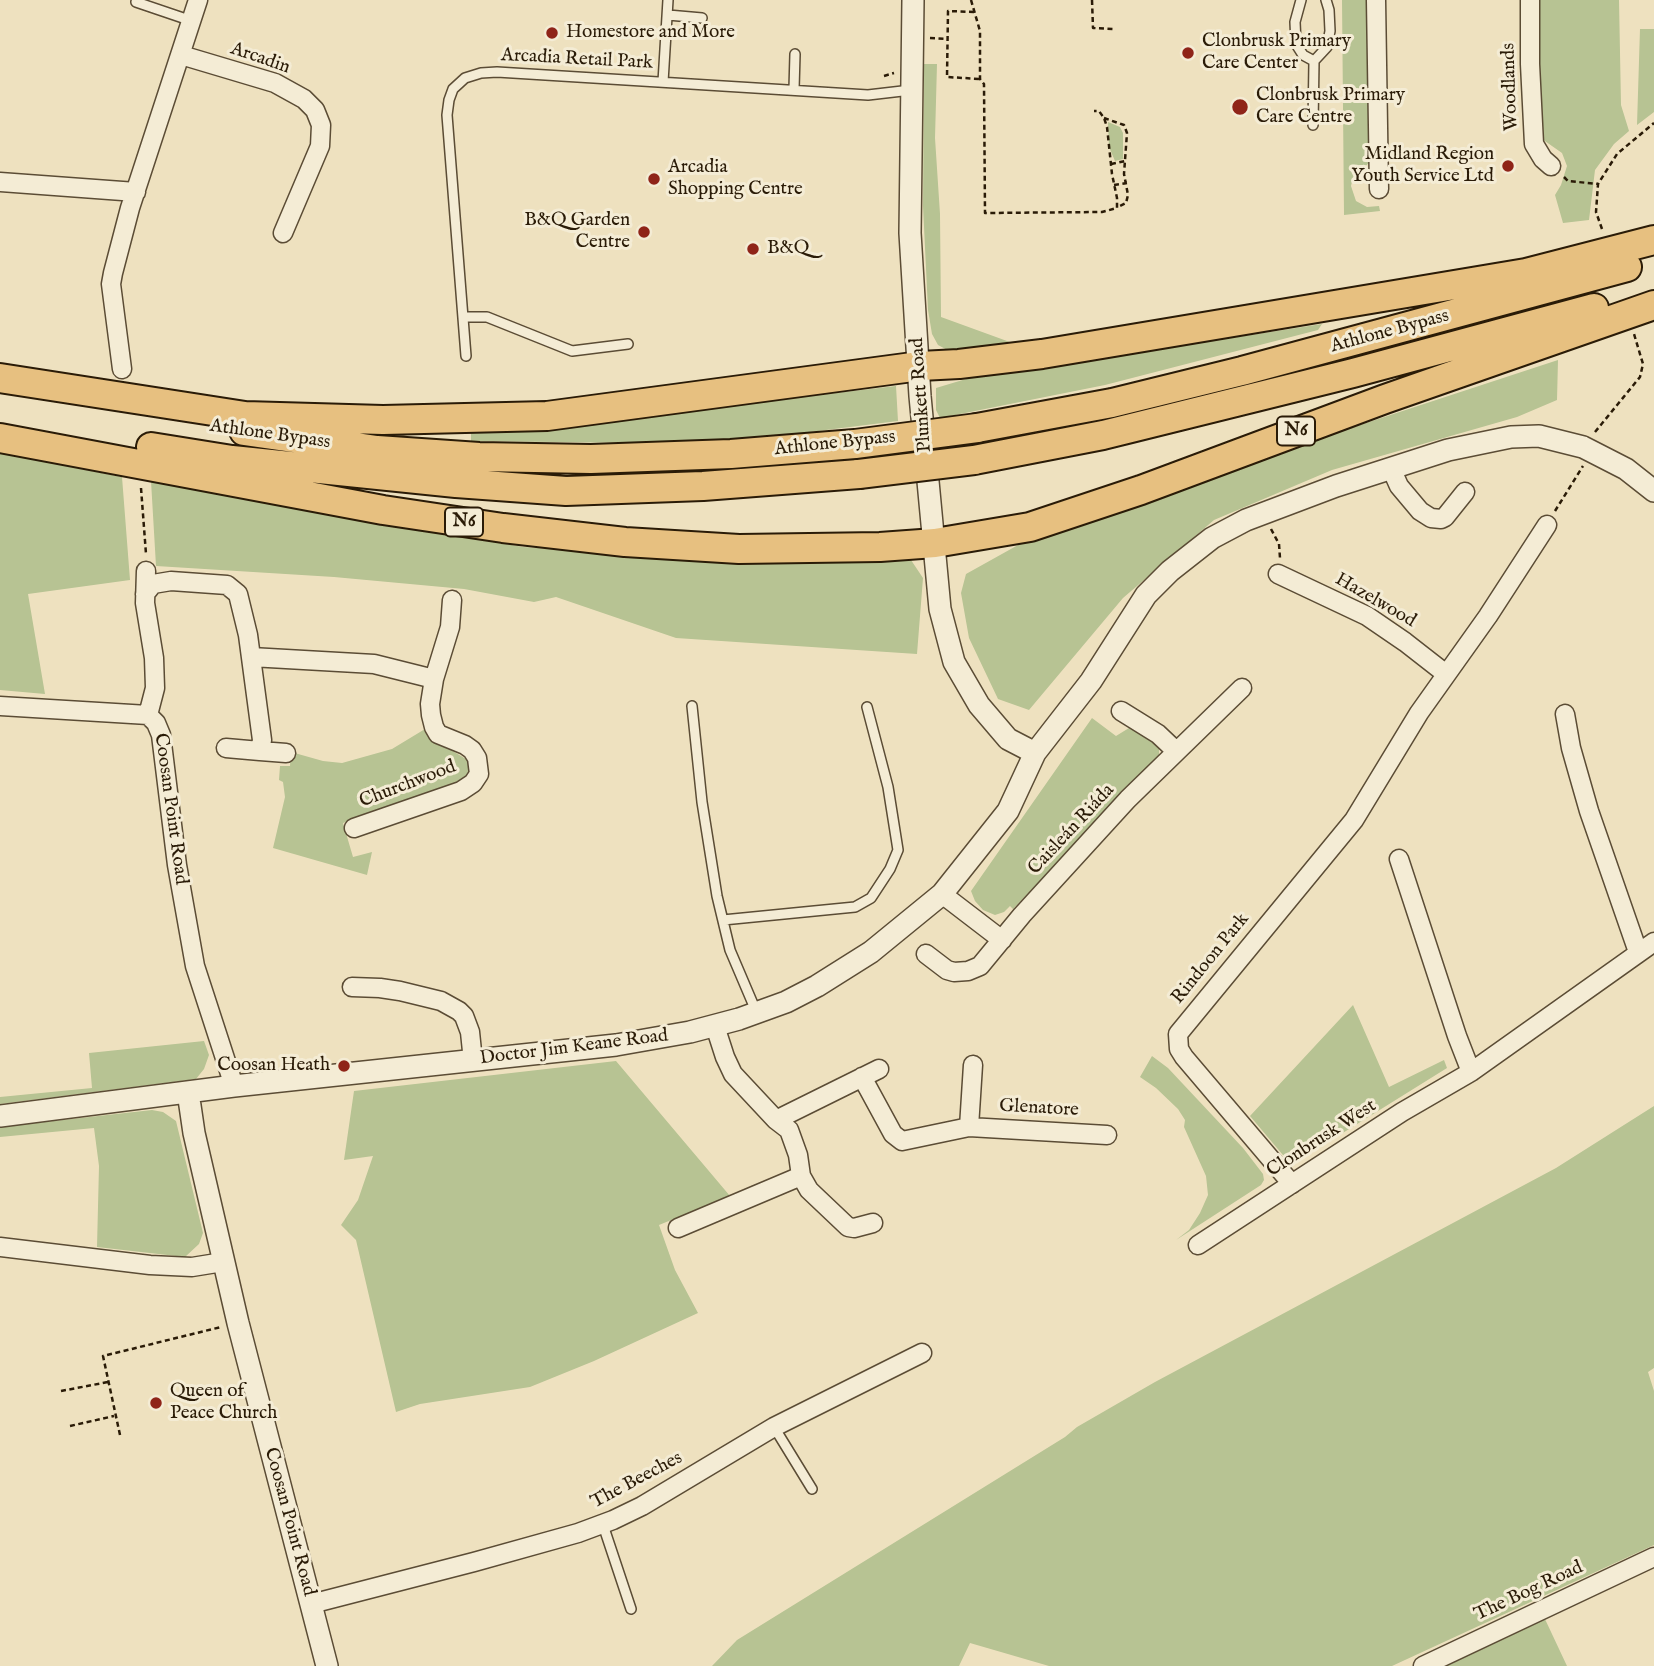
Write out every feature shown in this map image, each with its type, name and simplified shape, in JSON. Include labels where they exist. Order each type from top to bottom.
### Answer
[{"type":"highway","points":[[0,377],[245,415],[383,420],[547,416],[920,366],[1042,354],[1526,273],[1654,240]]},
{"type":"highway","name":"Athlone Bypass","points":[[0,391],[185,423],[377,450],[479,457],[591,459],[731,454],[855,444],[977,428],[1112,402],[1242,371],[1654,259]]},
{"type":"highway","name":"Athlone Bypass","points":[[0,422],[232,460],[456,483],[566,491],[703,486],[859,474],[974,460],[1103,435],[1353,373],[1654,291]]},
{"type":"highway","name":"N6","points":[[0,438],[383,510],[503,528],[625,542],[739,549],[880,547],[935,542],[1030,527],[1141,490],[1373,403],[1654,305]]},
{"type":"street","points":[[122,369],[111,284],[121,236],[198,0]]},
{"type":"street","name":"Plunkett Road","points":[[913,0],[910,233],[920,396],[940,609],[954,662],[979,705],[1008,739],[1035,753]]},
{"type":"street","points":[[1376,0],[1379,189]]},
{"type":"street","name":"Woodlands","points":[[1530,0],[1534,144],[1542,159],[1551,166]]},
{"type":"street","name":"Arcadin","points":[[181,55],[275,83],[304,99],[315,110],[321,125],[320,146],[284,233]]},
{"type":"street","points":[[0,182],[136,192]]},
{"type":"street","name":"Doctor Jim Keane Road","points":[[0,1116],[234,1086],[616,1045],[676,1035],[756,1013],[804,994],[855,963],[903,928],[942,894],[1008,811],[1035,753],[1091,681],[1151,590],[1170,571],[1212,538],[1264,513],[1391,468],[1448,450],[1511,437],[1539,436],[1587,449],[1626,469],[1654,491]]},
{"type":"street","points":[[1391,468],[1399,486],[1420,511],[1431,518],[1445,517],[1465,492]]},
{"type":"street","points":[[1446,674],[1488,616],[1547,525]]},
{"type":"street","name":"Coosan Point Road","points":[[146,571],[145,594],[155,688],[148,715],[156,723],[161,735],[177,866],[195,966],[234,1086]]},
{"type":"street","name":"Hazelwood","points":[[1278,574],[1367,616],[1446,674]]},
{"type":"street","points":[[145,594],[158,582],[221,584],[231,587],[238,594],[243,606],[251,657],[261,729],[260,751]]},
{"type":"street","name":"Churchwood","points":[[354,828],[461,791],[473,783],[479,774],[477,758],[472,750],[438,734],[430,704],[434,679],[450,627],[452,600]]},
{"type":"street","points":[[251,657],[373,664],[434,679]]},
{"type":"street","name":"Rindoon Park","points":[[1292,1184],[1184,1057],[1177,1038],[1182,1028],[1353,820],[1446,674]]},
{"type":"street","name":"Caisleán Riáda","points":[[926,954],[947,970],[968,971],[980,966],[1075,856],[1176,751],[1242,688]]},
{"type":"street","points":[[0,706],[148,715]]},
{"type":"street","points":[[1121,711],[1158,734],[1176,751]]},
{"type":"street","points":[[1564,714],[1588,811],[1638,952]]},
{"type":"street","points":[[226,748],[286,753]]},
{"type":"street","points":[[1399,859],[1471,1072]]},
{"type":"street","points":[[942,894],[1002,940]]},
{"type":"street","name":"Clonbrusk West","points":[[1198,1245],[1402,1112],[1471,1072],[1654,942]]},
{"type":"street","points":[[352,987],[380,988],[412,994],[441,1002],[459,1011],[464,1016],[470,1032],[473,1061]]},
{"type":"street","points":[[715,1026],[733,1074],[792,1135],[801,1176],[809,1189],[848,1227],[873,1223]]},
{"type":"street","points":[[969,1127],[973,1065]]},
{"type":"street","points":[[776,1120],[879,1069]]},
{"type":"street","name":"Glenatore","points":[[862,1077],[893,1134],[902,1141],[969,1127],[1107,1135]]},
{"type":"street","name":"Coosan Point Road","points":[[188,1092],[194,1133],[223,1262],[269,1450],[327,1666]]},
{"type":"street","points":[[678,1228],[801,1176]]},
{"type":"street","points":[[0,1247],[150,1265],[192,1267],[223,1262]]},
{"type":"street","name":"The Beeches","points":[[312,1604],[603,1525],[642,1506],[774,1427],[922,1353]]},
{"type":"street","name":"The Bog Road","points":[[1423,1666],[1654,1556]]},
{"type":"lane","name":"Arcadia Retail Park","points":[[663,82],[668,0]]},
{"type":"lane","points":[[1301,0],[1295,22],[1296,44],[1303,55],[1314,61]]},
{"type":"lane","points":[[1313,125],[1314,61],[1327,47],[1330,31],[1326,0]]},
{"type":"lane","points":[[136,2],[192,21]]},
{"type":"lane","points":[[668,15],[702,18]]},
{"type":"lane","points":[[794,89],[795,54]]},
{"type":"lane","name":"Arcadia Retail Park","points":[[464,317],[447,115],[453,89],[465,78],[488,72],[867,95],[911,90]]},
{"type":"lane","points":[[467,356],[464,317],[487,317],[572,351],[628,344]]},
{"type":"lane","points":[[692,706],[702,802],[717,896],[730,950],[756,1013]]},
{"type":"lane","points":[[723,920],[855,907],[871,898],[890,869],[898,850],[888,787],[867,706]]},
{"type":"lane","points":[[774,1427],[812,1489]]},
{"type":"lane","points":[[603,1525],[631,1609]]},
{"type":"path","points":[[971,0],[980,31],[980,79],[984,84],[985,213],[1102,212],[1126,202],[1126,129],[1124,125],[1104,118],[1098,111],[1094,111]]},
{"type":"path","points":[[1092,0],[1093,28],[1114,29]]},
{"type":"path","points":[[974,12],[948,11],[947,76],[980,79]]},
{"type":"path","points":[[928,38],[947,39]]},
{"type":"path","points":[[1104,118],[1118,198],[1117,208]]},
{"type":"path","points":[[1603,232],[1596,212],[1598,184],[1617,154],[1654,123]]},
{"type":"path","points":[[1111,164],[1126,161]]},
{"type":"path","points":[[1551,166],[1568,181],[1598,184]]},
{"type":"path","points":[[1114,185],[1126,183]]},
{"type":"path","points":[[1547,525],[1587,449],[1640,377],[1643,364],[1632,327]]},
{"type":"path","points":[[141,488],[146,571]]},
{"type":"path","points":[[1264,513],[1279,544],[1278,574]]},
{"type":"path","points":[[120,1435],[103,1356],[238,1323]]},
{"type":"path","points":[[61,1391],[108,1382]]},
{"type":"path","points":[[70,1426],[115,1415]]},
{"type":"green space","points":[[1342,0],[1370,0],[1372,152],[1370,162],[1353,177],[1351,186],[1356,201],[1367,207],[1379,206],[1380,211],[1344,215]]},
{"type":"green space","points":[[1537,0],[1619,0],[1621,105],[1629,131],[1614,144],[1595,170],[1589,220],[1563,223],[1555,195],[1567,166],[1562,153],[1542,139],[1539,129]]},
{"type":"green space","points":[[1640,29],[1654,29],[1654,112],[1637,125]]},
{"type":"green space","points":[[924,64],[937,64],[935,138],[940,214],[941,317],[1018,345],[951,352],[938,345],[932,334],[928,310],[923,206]]},
{"type":"green space","points":[[1108,122],[1120,127],[1123,133],[1123,159],[1115,161],[1109,147]]},
{"type":"green space","points":[[1322,324],[1318,330],[1105,385],[940,418],[936,410],[936,388],[966,379]]},
{"type":"green space","points":[[1558,360],[1557,400],[1517,417],[1332,470],[1214,520],[1123,598],[1029,710],[998,699],[969,638],[961,593],[966,574],[1036,535]]},
{"type":"green space","points":[[896,386],[898,421],[762,438],[642,443],[471,441],[471,432],[621,418]]},
{"type":"green space","points":[[0,453],[122,477],[130,580],[28,594],[45,694],[0,690]]},
{"type":"green space","points":[[151,481],[523,547],[744,561],[911,560],[923,578],[917,654],[676,638],[556,597],[534,602],[464,589],[334,577],[156,566]]},
{"type":"green space","points":[[1092,718],[1116,736],[1129,728],[1140,732],[1159,746],[1159,756],[1013,909],[1010,906],[995,915],[983,910],[971,891]]},
{"type":"green space","points":[[425,729],[431,738],[466,759],[469,763],[468,775],[455,786],[343,823],[353,857],[372,852],[367,875],[273,848],[285,797],[283,782],[279,780],[280,766],[290,766],[291,752],[342,763],[392,749]]},
{"type":"green space","points":[[1353,1005],[1389,1087],[1444,1060],[1447,1068],[1293,1163],[1288,1161],[1250,1116]]},
{"type":"green space","points":[[204,1041],[209,1055],[204,1069],[196,1079],[0,1104],[0,1097],[92,1088],[89,1053]]},
{"type":"green space","points":[[1152,1056],[1168,1068],[1243,1148],[1263,1174],[1264,1180],[1261,1185],[1176,1240],[1189,1230],[1200,1213],[1208,1195],[1206,1176],[1184,1127],[1185,1120],[1178,1109],[1140,1077]]},
{"type":"green space","points":[[616,1061],[730,1196],[659,1225],[675,1270],[698,1313],[530,1387],[420,1404],[396,1412],[356,1240],[341,1225],[358,1200],[373,1156],[344,1160],[354,1091]]},
{"type":"green space","points":[[1654,1106],[1654,1368],[1648,1372],[1654,1391],[1654,1545],[1392,1666],[1049,1666],[970,1643],[959,1666],[712,1666],[737,1640],[1065,1437],[1077,1427],[1155,1382],[1556,1168]]},
{"type":"green space","points":[[152,1110],[163,1112],[176,1121],[203,1233],[199,1244],[185,1257],[97,1247],[99,1166],[94,1128],[0,1137],[0,1127]]},
{"type":"green space","points":[[1544,1617],[1567,1666],[1443,1666]]},
{"type":"place","name":"Homestore and More","points":[[552,33]]},
{"type":"place","name":"Clonbrusk Primary Care Center","points":[[1188,53]]},
{"type":"place","name":"Clonbrusk Primary Care Centre","points":[[1240,107]]},
{"type":"place","name":"Midland Region Youth Service Ltd","points":[[1508,166]]},
{"type":"place","name":"Arcadia Shopping Centre","points":[[654,179]]},
{"type":"place","name":"B&Q Garden Centre","points":[[644,232]]},
{"type":"place","name":"B&Q","points":[[753,249]]},
{"type":"place","name":"Coosan Heath","points":[[344,1066]]},
{"type":"place","name":"Queen of Peace Church","points":[[156,1403]]}]
